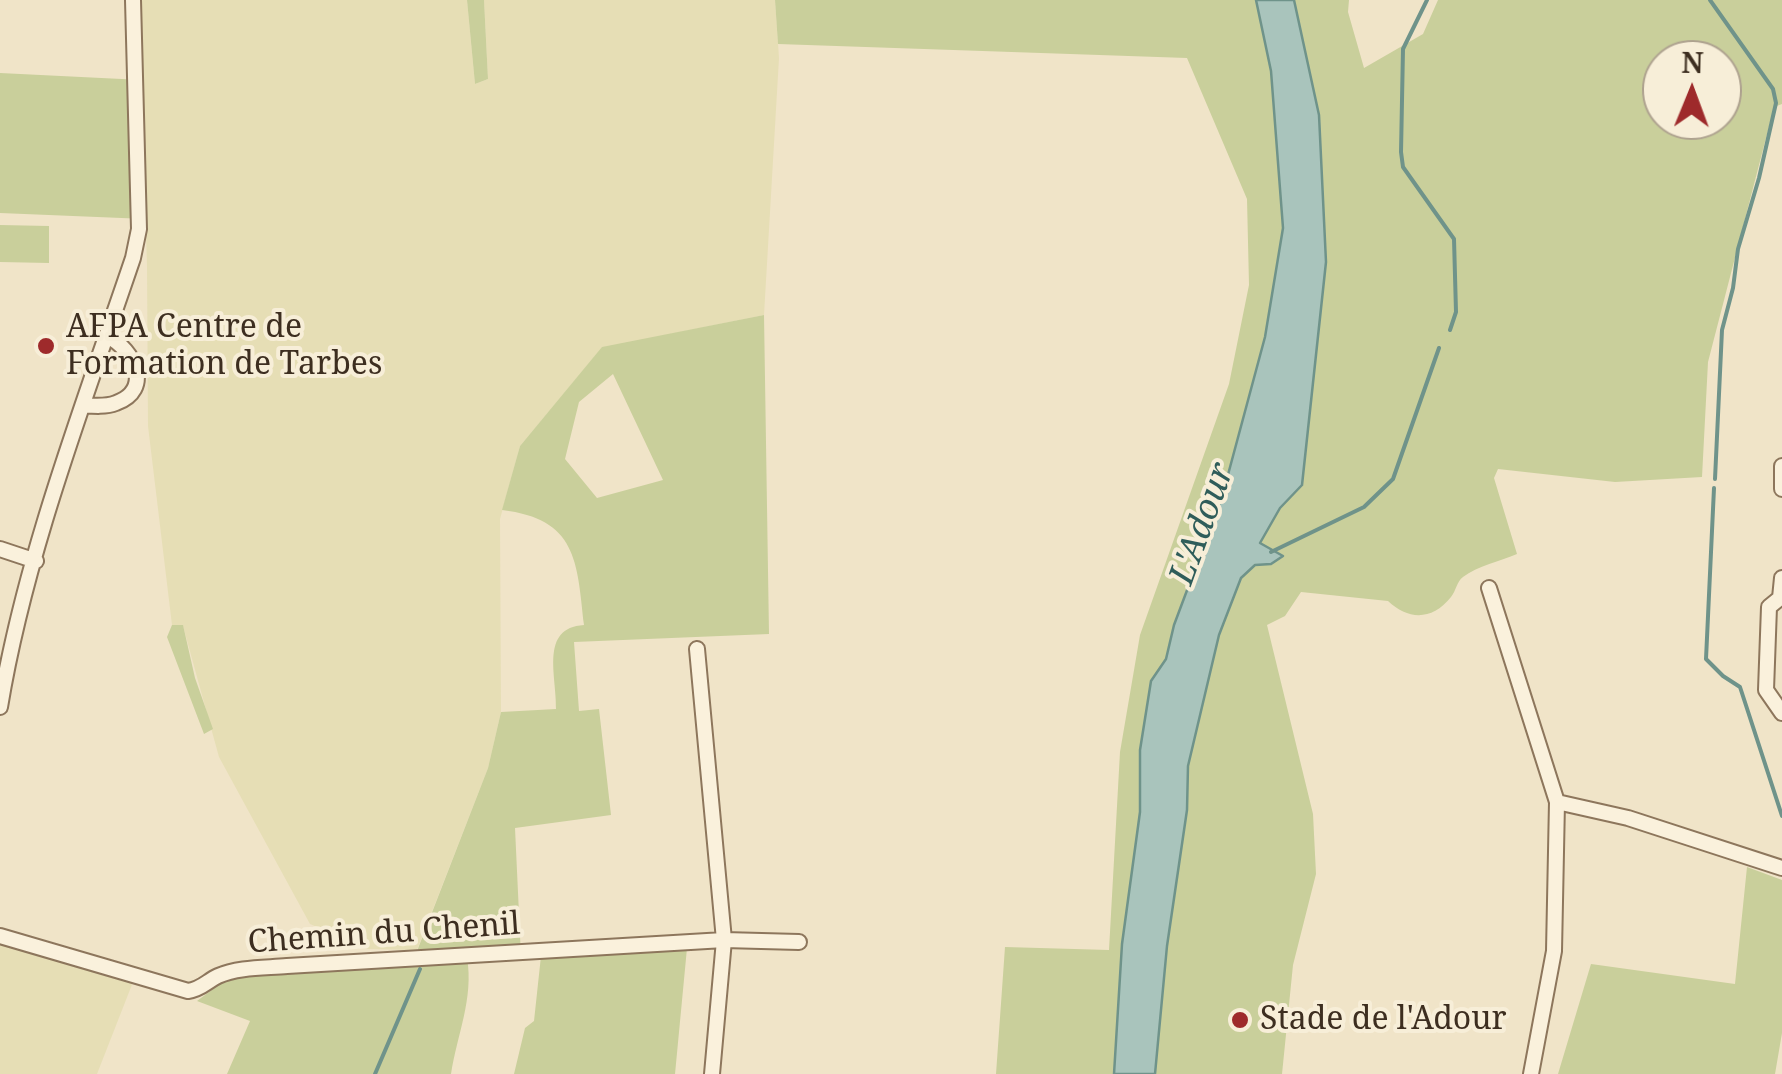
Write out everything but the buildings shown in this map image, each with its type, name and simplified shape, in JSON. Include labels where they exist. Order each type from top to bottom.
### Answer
[{"type":"street","points":[[0,707],[10,648],[134,258],[139,229],[133,0]]},
{"type":"street","points":[[84,406],[115,404],[134,386],[133,358],[124,345],[107,336]]},
{"type":"street","points":[[1782,466],[1782,489]]},
{"type":"street","points":[[0,549],[36,561]]},
{"type":"street","points":[[1782,578],[1780,598],[1769,608],[1766,690],[1782,713]]},
{"type":"street","points":[[1489,588],[1558,802],[1554,950],[1531,1074]]},
{"type":"street","points":[[697,649],[724,940],[712,1074]]},
{"type":"street","points":[[1558,802],[1628,818],[1782,868]]},
{"type":"street","name":"Chemin du Chenil","points":[[0,936],[188,991],[202,989],[216,977],[231,972],[287,966],[724,940],[799,942]]},
{"type":"shaded area","points":[[139,0],[467,0],[475,84],[488,79],[484,0],[775,0],[779,58],[764,315],[602,348],[520,446],[500,519],[501,712],[488,768],[417,950],[368,949],[310,924],[219,757],[183,626],[172,625],[148,426]]},
{"type":"shaded area","points":[[0,941],[133,982],[97,1074],[0,1074]]},
{"type":"green space","points":[[467,0],[484,0],[488,79],[475,84]]},
{"type":"green space","points":[[775,0],[1256,0],[1271,71],[1283,228],[1265,337],[1222,497],[1174,625],[1166,659],[1151,681],[1140,750],[1140,812],[1122,944],[1114,1074],[996,1074],[1005,947],[1109,950],[1120,752],[1140,635],[1229,384],[1249,285],[1247,199],[1187,58],[778,44]]},
{"type":"green space","points":[[1294,0],[1349,0],[1348,12],[1364,68],[1423,34],[1438,0],[1782,0],[1782,104],[1774,107],[1708,362],[1702,477],[1615,482],[1498,469],[1494,478],[1517,554],[1463,577],[1444,605],[1420,615],[1404,612],[1388,601],[1301,592],[1285,616],[1267,625],[1313,814],[1316,874],[1293,965],[1282,1074],[1155,1074],[1167,946],[1187,810],[1188,766],[1219,635],[1241,578],[1255,565],[1271,564],[1274,551],[1260,543],[1280,508],[1302,485],[1326,262],[1319,115]]},
{"type":"green space","points":[[0,73],[142,80],[146,219],[0,213]]},
{"type":"green space","points":[[0,225],[49,226],[49,263],[0,262]]},
{"type":"green space","points":[[764,315],[769,634],[574,642],[579,711],[599,709],[611,815],[515,828],[521,957],[467,958],[467,1002],[451,1074],[227,1074],[250,1021],[197,1001],[237,976],[412,964],[488,768],[501,712],[556,709],[556,644],[570,628],[584,625],[575,563],[559,533],[527,515],[502,510],[520,446],[602,347]],"holes":[[[613,374],[663,480],[597,498],[565,459],[579,402]]]},
{"type":"green space","points":[[172,625],[183,625],[195,678],[213,729],[204,734],[167,637]]},
{"type":"green space","points":[[1747,867],[1782,880],[1782,1033],[1775,1074],[1558,1074],[1591,964],[1735,984]]},
{"type":"green space","points":[[687,948],[675,1074],[514,1074],[525,1028],[534,1021],[541,956]]},
{"type":"water","points":[[1256,0],[1294,0],[1319,115],[1326,262],[1302,485],[1280,508],[1260,543],[1283,556],[1271,564],[1255,565],[1241,578],[1219,635],[1188,766],[1187,810],[1167,946],[1155,1074],[1114,1074],[1122,944],[1140,812],[1140,750],[1151,681],[1166,659],[1174,625],[1222,497],[1265,337],[1283,228],[1271,71]]},
{"type":"waterway","points":[[1427,0],[1403,49],[1401,152],[1403,167],[1454,239],[1456,312],[1450,330]]},
{"type":"waterway","points":[[1710,0],[1773,89],[1776,103],[1738,249],[1722,330],[1715,479]]},
{"type":"waterway","points":[[1271,552],[1364,507],[1393,479],[1439,348]]},
{"type":"waterway","points":[[1714,488],[1706,659],[1740,687],[1782,816]]},
{"type":"waterway","points":[[375,1074],[420,969]]},
{"type":"place","name":"AFPA Centre de Formation de Tarbes","points":[[46,346]]},
{"type":"place","name":"Stade de l'Adour","points":[[1240,1020]]},
{"type":"water label","name":"L'Adour","points":[[1203,524]]}]
